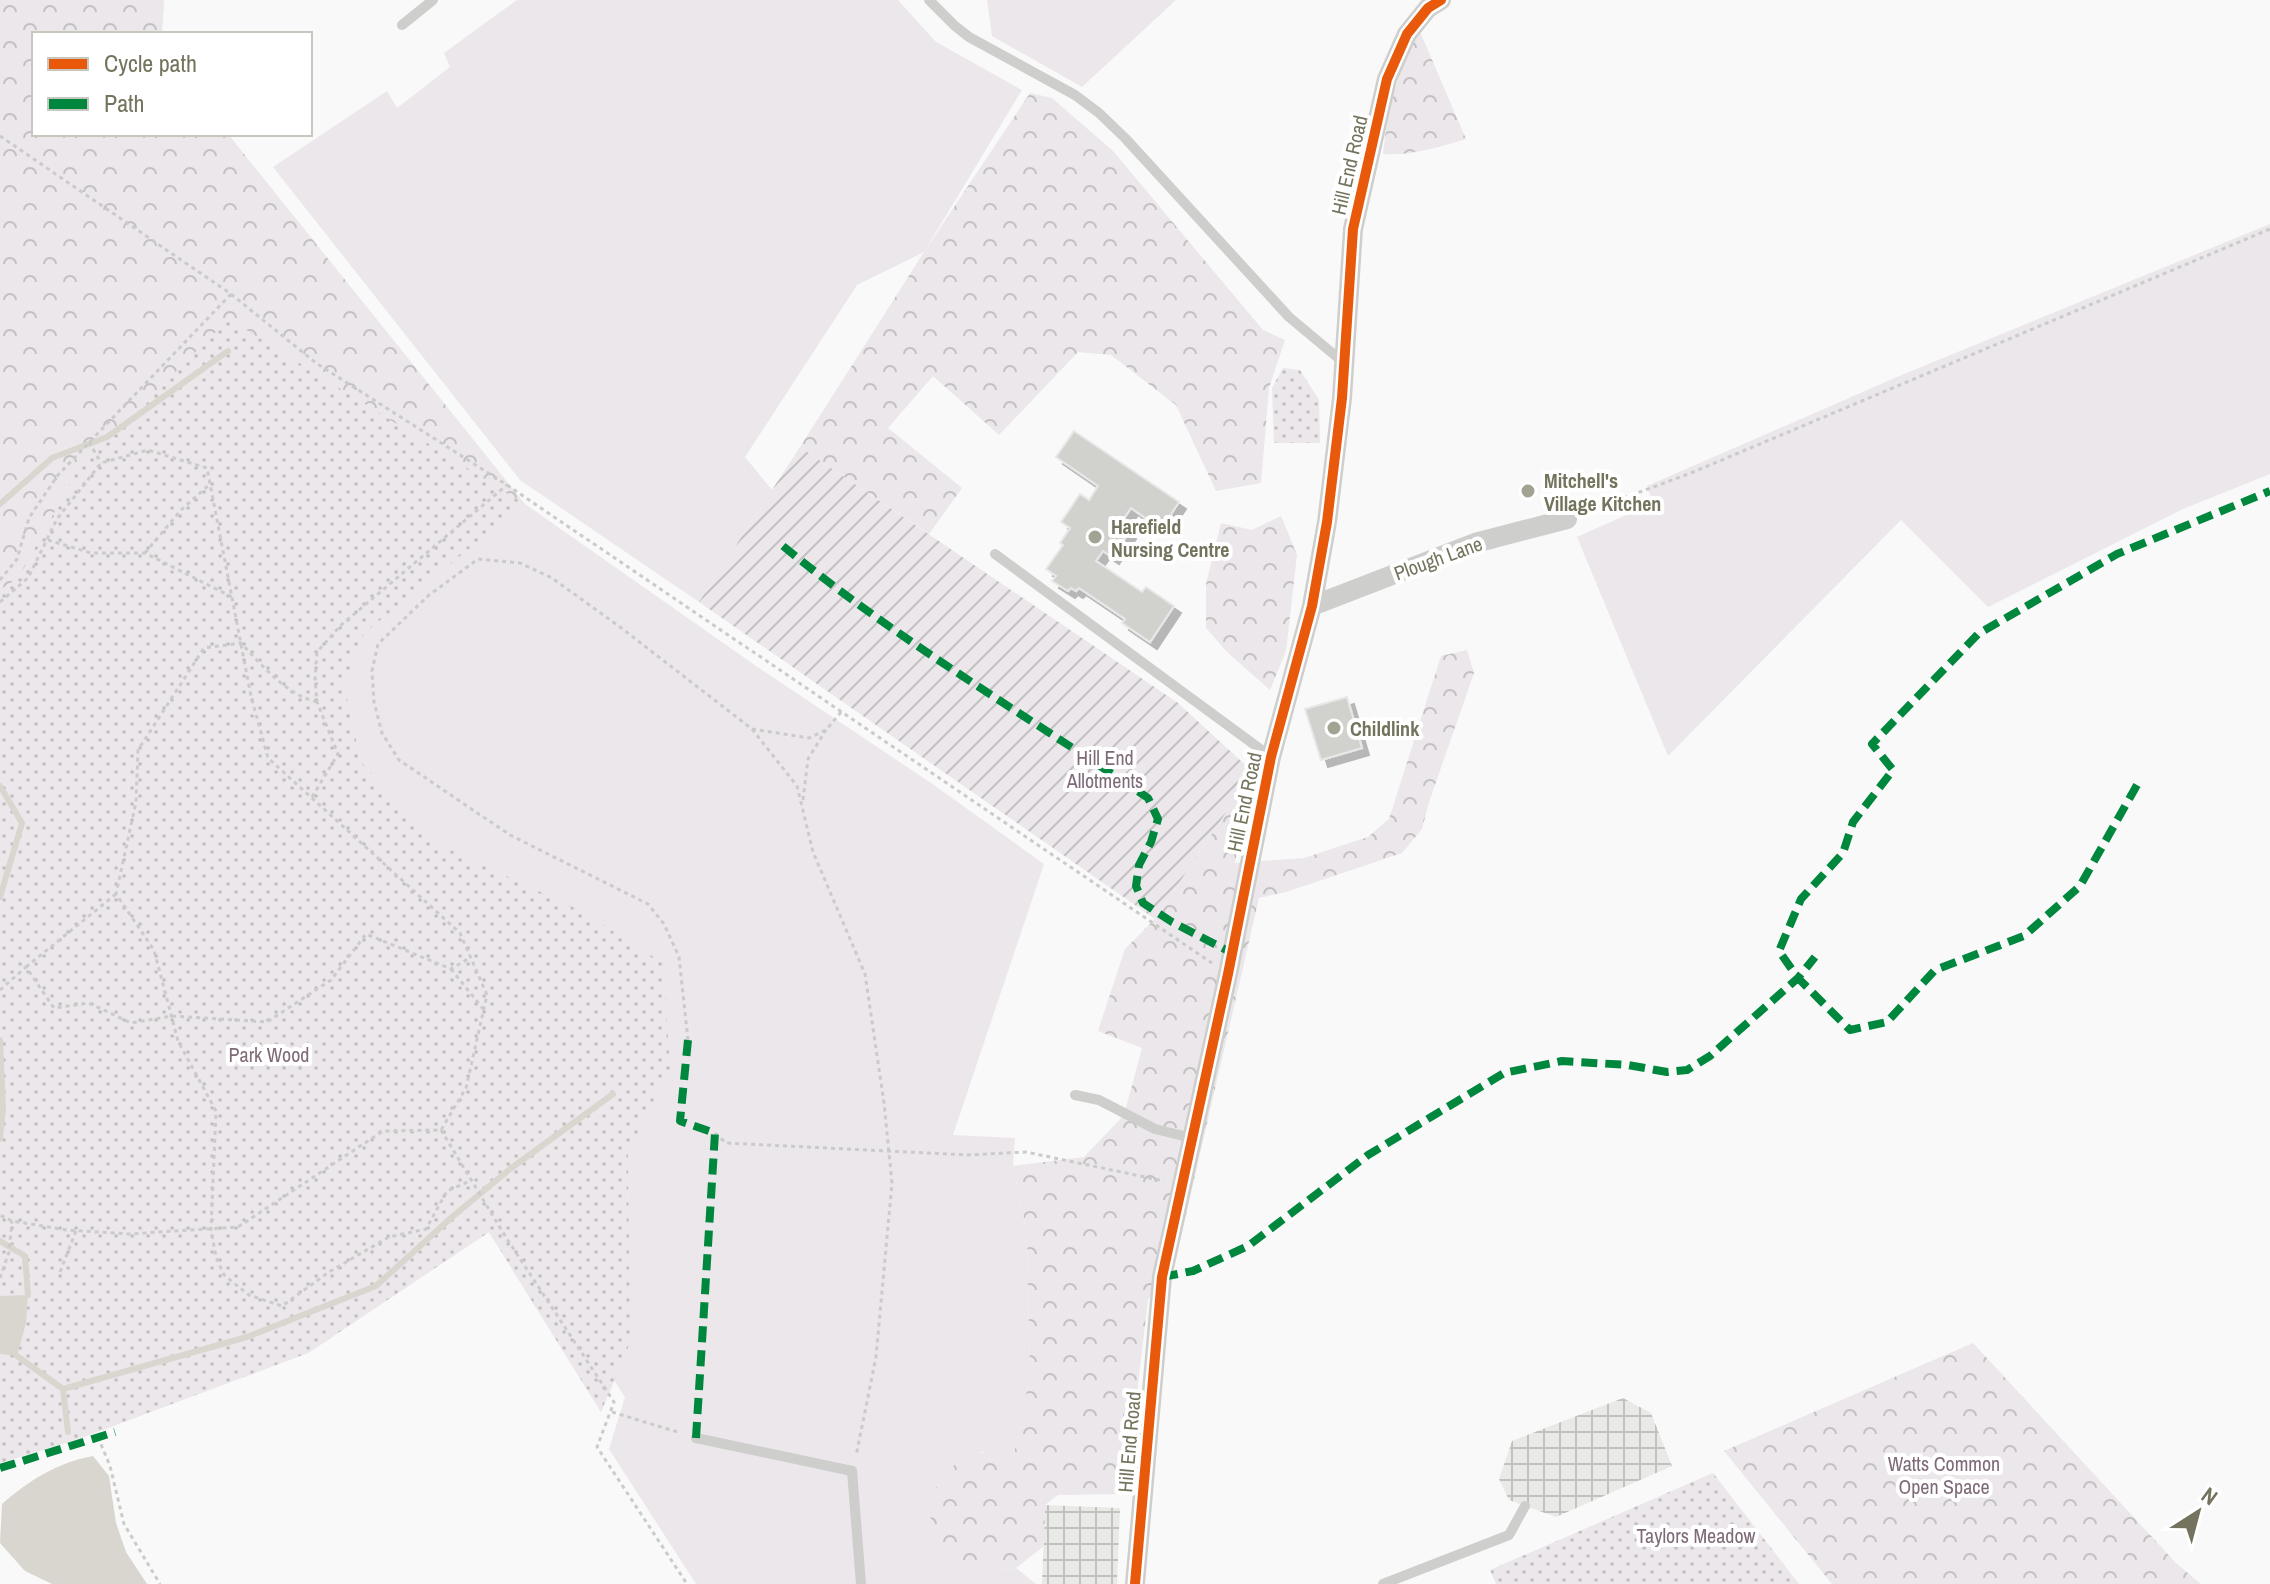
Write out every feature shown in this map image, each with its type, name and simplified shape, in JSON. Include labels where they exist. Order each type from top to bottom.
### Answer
[{"type":"street","name":"Hill End Road","points":[[1135,1584],[1162,1277],[1228,974],[1271,757],[1312,606],[1327,522],[1342,398],[1353,229],[1387,79],[1407,34],[1428,8],[1441,0]]},
{"type":"street","name":"Plough Lane","points":[[1312,606],[1475,543],[1567,519]]},
{"type":"lane","points":[[402,25],[433,0]]},
{"type":"lane","points":[[929,0],[969,37],[1075,95],[1099,113],[1289,317],[1344,364]]},
{"type":"lane","points":[[995,554],[1271,757]]},
{"type":"lane","points":[[1075,1095],[1099,1100],[1155,1129],[1192,1138]]},
{"type":"lane","points":[[696,1438],[852,1471],[861,1584]]},
{"type":"lane","points":[[1383,1584],[1509,1535],[1525,1506]]},
{"type":"path","points":[[0,136],[231,294],[316,363],[507,485],[1228,974]]},
{"type":"path","points":[[1567,519],[1691,473],[2270,229]]},
{"type":"path","points":[[0,580],[17,559],[29,518],[58,475],[231,294]]},
{"type":"path","points":[[89,442],[101,463]]},
{"type":"path","points":[[0,602],[28,578],[57,519],[101,463],[148,450],[207,468],[251,696],[268,758],[460,933],[487,995],[466,1088],[441,1130]]},
{"type":"path","points":[[145,553],[181,510],[210,484]]},
{"type":"path","points":[[312,797],[338,754],[317,702],[317,652],[340,626],[507,485]]},
{"type":"path","points":[[47,540],[91,553],[145,553],[232,597]]},
{"type":"path","points":[[688,1040],[679,957],[664,924],[648,904],[510,835],[399,760],[382,733],[374,702],[372,671],[378,644],[428,596],[478,559],[520,563],[552,578],[752,729],[797,786],[813,852],[865,974],[892,1183],[876,1357],[852,1471]]},
{"type":"path","points":[[241,643],[273,677],[305,699],[317,702]]},
{"type":"path","points":[[0,990],[116,894],[136,802],[138,750],[204,648],[241,643]]},
{"type":"path","points":[[802,806],[808,759],[826,730],[842,712]]},
{"type":"path","points":[[752,729],[809,738],[826,730]]},
{"type":"path","points":[[116,894],[154,950],[178,1041],[216,1111],[211,1229],[216,1257],[224,1275],[249,1295],[282,1306],[329,1272],[389,1237],[426,1229],[447,1191],[472,1180]]},
{"type":"path","points":[[26,967],[54,1008],[89,1003],[131,1023],[172,1016],[267,1022],[331,980],[366,934],[451,969],[484,1011]]},
{"type":"path","points":[[451,969],[471,957]]},
{"type":"path","points":[[441,1130],[507,1239],[614,1402],[597,1447],[687,1584]]},
{"type":"path","points":[[2,1216],[12,1221],[76,1231],[129,1234],[238,1227],[383,1131],[441,1130]]},
{"type":"path","points":[[715,1133],[726,1143],[968,1155],[1026,1152],[1182,1185]]},
{"type":"path","points":[[0,1278],[9,1252],[12,1221]]},
{"type":"path","points":[[60,1272],[76,1231]]},
{"type":"path","points":[[611,1411],[696,1438]]},
{"type":"path","points":[[98,1437],[110,1466],[124,1524],[160,1584]]},
{"type":"shaded area","points":[[28,1295],[26,1323],[17,1356],[0,1354],[0,1296]]},
{"type":"shaded area","points":[[1623,1398],[1651,1413],[1672,1466],[1556,1517],[1509,1500],[1499,1479],[1512,1441]]},
{"type":"shaded area","points":[[93,1456],[109,1476],[116,1523],[126,1552],[147,1584],[52,1584],[25,1571],[0,1543],[2,1504],[44,1474]]},
{"type":"shaded area","points":[[1045,1505],[1120,1508],[1117,1584],[1042,1584]]},
{"type":"green space","name":"Park Wood","points":[[0,0],[164,0],[162,32],[32,32],[32,136],[230,136],[525,504],[363,633],[344,685],[361,762],[436,843],[581,911],[663,963],[670,1068],[628,1152],[630,1343],[601,1412],[489,1232],[308,1353],[78,1439],[0,1463]]},
{"type":"green space","points":[[517,0],[898,0],[936,42],[1022,90],[924,252],[857,285],[745,457],[772,490],[699,602],[520,480],[273,167],[387,91],[397,108],[450,67],[444,53]]},
{"type":"green space","points":[[987,0],[1176,0],[1082,87],[992,36]]},
{"type":"green space","points":[[1418,27],[1466,139],[1415,152],[1383,154],[1395,89]]},
{"type":"green space","points":[[1030,93],[1052,98],[1113,151],[1263,330],[1285,340],[1269,388],[1261,483],[1216,491],[1176,405],[1111,355],[1078,352],[999,435],[933,376],[888,428],[962,488],[929,534],[800,447]]},
{"type":"green space","points":[[2270,224],[2270,474],[2183,509],[1988,607],[1901,520],[1668,756],[1577,537],[1653,503],[1647,486],[1904,374]]},
{"type":"green space","name":"Park Wood","points":[[229,319],[525,504],[364,633],[344,685],[361,762],[436,843],[581,911],[663,963],[670,1068],[628,1152],[630,1343],[601,1412],[489,1232],[308,1353],[78,1439],[0,1463],[0,590],[19,577],[79,467]]},
{"type":"green space","points":[[1283,368],[1300,370],[1319,400],[1320,443],[1274,443],[1272,388]]},
{"type":"green space","name":"Hill End Allotments","points":[[800,447],[1178,703],[1253,772],[1155,919],[699,602]]},
{"type":"green space","points":[[525,504],[1044,864],[953,1135],[1015,1138],[1013,1166],[1027,1233],[1030,1376],[1014,1455],[981,1452],[984,1570],[1016,1568],[1036,1584],[696,1584],[609,1449],[625,1397],[614,1380],[630,1343],[628,1152],[670,1067],[436,843],[361,762],[344,685],[363,633]]},
{"type":"green space","points":[[1281,516],[1297,555],[1286,651],[1270,690],[1227,652],[1206,628],[1206,584],[1221,523],[1252,530]]},
{"type":"green space","points":[[1467,650],[1474,673],[1422,829],[1402,853],[1259,898],[1177,1254],[1148,1300],[1125,1494],[1058,1495],[1045,1505],[1044,1546],[1016,1568],[984,1570],[947,1558],[930,1516],[935,1491],[954,1465],[972,1455],[986,1452],[1014,1454],[1030,1376],[1027,1233],[1013,1166],[1084,1157],[1124,1115],[1142,1048],[1098,1031],[1125,949],[1155,919],[1253,772],[1235,863],[1304,858],[1368,837],[1389,819],[1441,656]]},
{"type":"green space","name":"Watts Common Open Space","points":[[1973,1343],[2176,1563],[2201,1584],[1832,1584],[1724,1451]]},
{"type":"green space","name":"Taylors Meadow","points":[[1713,1473],[1799,1584],[1496,1584],[1490,1570]]},
{"type":"building","name":"Harefield Nursing Centre","points":[[1074,431],[1179,502],[1161,529],[1131,508],[1119,526],[1129,532],[1112,557],[1103,551],[1096,561],[1142,592],[1146,587],[1174,606],[1150,642],[1122,623],[1125,619],[1079,588],[1068,591],[1052,581],[1056,576],[1046,569],[1063,545],[1060,543],[1070,528],[1061,522],[1080,494],[1089,500],[1098,486],[1056,457]]},
{"type":"building","name":"Childlink","points":[[1347,697],[1362,748],[1321,760],[1305,709]]},
{"type":"waterway","points":[[0,504],[52,458],[107,437],[228,351]]},
{"type":"waterway","points":[[0,786],[22,823],[0,897]]},
{"type":"waterway","points":[[0,1040],[3,1108],[0,1139]]},
{"type":"waterway","points":[[63,1389],[247,1337],[376,1286],[510,1169],[613,1094]]},
{"type":"waterway","points":[[0,1241],[25,1256],[28,1295]]},
{"type":"waterway","points":[[17,1356],[63,1389],[68,1432]]},
{"type":"marked path","points":[[2137,785],[2080,886],[2024,936],[1935,970],[1887,1022],[1850,1030],[1798,978],[1779,951],[1801,899],[1843,853],[1853,822],[1893,770],[1872,744],[1978,634],[2117,554],[2270,491]]},
{"type":"marked path","points":[[783,546],[916,645],[1148,798],[1158,819],[1139,865],[1136,886],[1143,903],[1232,953]]},
{"type":"marked path","points":[[1162,1277],[1193,1271],[1248,1246],[1368,1155],[1504,1073],[1562,1061],[1628,1065],[1667,1072],[1687,1070],[1710,1056],[1798,978],[1815,957]]},
{"type":"marked path","points":[[688,1040],[680,1121],[715,1133],[696,1438]]},
{"type":"marked path","points":[[0,1468],[115,1432]]},
{"type":"cycle path","points":[[1135,1584],[1162,1277],[1228,974],[1271,757],[1312,606],[1327,522],[1342,398],[1353,229],[1387,79],[1407,34],[1428,8],[1441,0]]},
{"type":"place","name":"Mitchell's Village Kitchen","points":[[1528,491]]},
{"type":"place","name":"Harefield Nursing Centre","points":[[1095,537]]},
{"type":"place","name":"Childlink","points":[[1334,728]]}]
